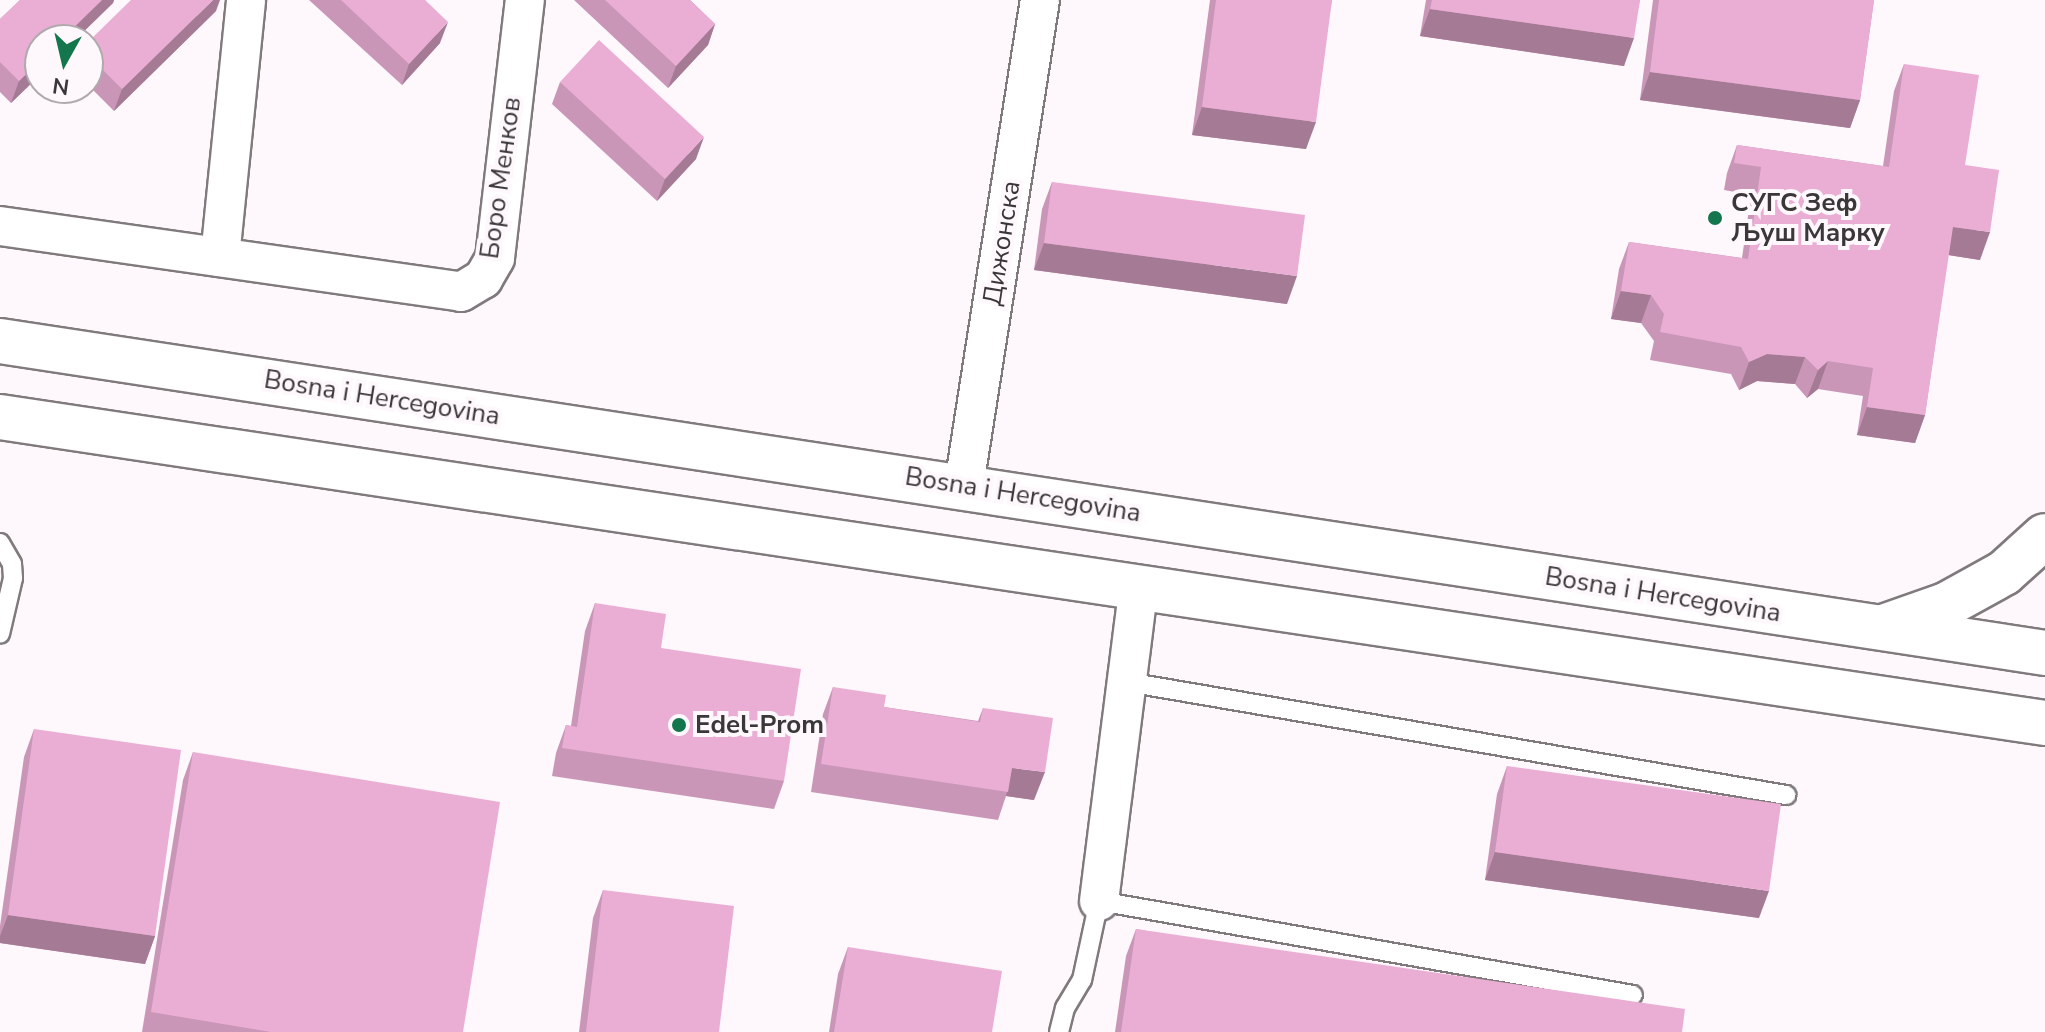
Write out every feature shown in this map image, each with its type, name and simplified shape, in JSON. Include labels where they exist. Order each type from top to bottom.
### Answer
[{"type":"street","points":[[220,257],[246,0]]},
{"type":"street","name":"Боро Менков","points":[[0,226],[461,292],[483,279],[495,258],[525,0]]},
{"type":"street","name":"Дижонска","points":[[964,485],[1040,0]]},
{"type":"street","name":"Bosna i Hercegovina","points":[[0,341],[964,485],[2045,653]]},
{"type":"street","points":[[0,417],[2045,723]]},
{"type":"street","points":[[1879,628],[1946,605],[2004,573],[2045,536]]},
{"type":"street","points":[[1099,901],[1139,586]]},
{"type":"lane","points":[[0,543],[12,564],[13,578],[0,634]]},
{"type":"lane","points":[[1127,682],[1786,795]]},
{"type":"lane","points":[[1059,1032],[1065,1008],[1082,980],[1099,901],[1633,995]]},
{"type":"building","points":[[20,0],[102,0],[77,24],[24,24],[24,76],[19,81],[0,62],[0,19]]},
{"type":"building","points":[[131,0],[213,0],[122,89],[104,71],[104,26]]},
{"type":"building","points":[[341,0],[425,0],[448,22],[409,64]]},
{"type":"building","points":[[605,0],[690,0],[715,24],[676,66]]},
{"type":"building","points":[[1216,0],[1332,0],[1316,122],[1202,107]]},
{"type":"building","points":[[1432,0],[1640,0],[1634,38],[1430,9]]},
{"type":"building","points":[[1659,0],[1874,0],[1860,100],[1650,72]]},
{"type":"building","points":[[599,40],[704,137],[665,179],[560,82]]},
{"type":"building","points":[[1904,64],[1979,75],[1965,165],[1999,170],[1990,232],[1953,227],[1925,415],[1867,407],[1873,368],[1828,361],[1818,370],[1805,357],[1767,354],[1749,362],[1741,347],[1660,332],[1664,314],[1651,295],[1621,291],[1629,242],[1748,259],[1761,167],[1734,163],[1737,145],[1889,167]]},
{"type":"building","points":[[1052,182],[1305,215],[1297,276],[1044,243]]},
{"type":"building","name":"Edel-Prom","points":[[595,603],[666,614],[661,648],[801,669],[784,781],[562,748],[566,725],[577,727]]},
{"type":"building","points":[[833,687],[886,695],[884,707],[980,722],[983,708],[1053,718],[1045,772],[1012,768],[1008,792],[821,764]]},
{"type":"building","points":[[34,729],[181,750],[155,936],[8,915]]},
{"type":"building","points":[[193,752],[500,802],[463,1032],[271,1032],[151,1012]]},
{"type":"building","points":[[1507,766],[1781,804],[1769,891],[1495,852]]},
{"type":"building","points":[[603,890],[734,906],[719,1032],[586,1032]]},
{"type":"building","points":[[1136,929],[1685,1009],[1682,1032],[1121,1032]]},
{"type":"building","points":[[848,947],[1002,971],[992,1032],[834,1032]]},
{"type":"place","name":"СУГС Зеф Љуш Марку","points":[[1715,218]]},
{"type":"place","name":"Edel-Prom","points":[[679,725]]}]
